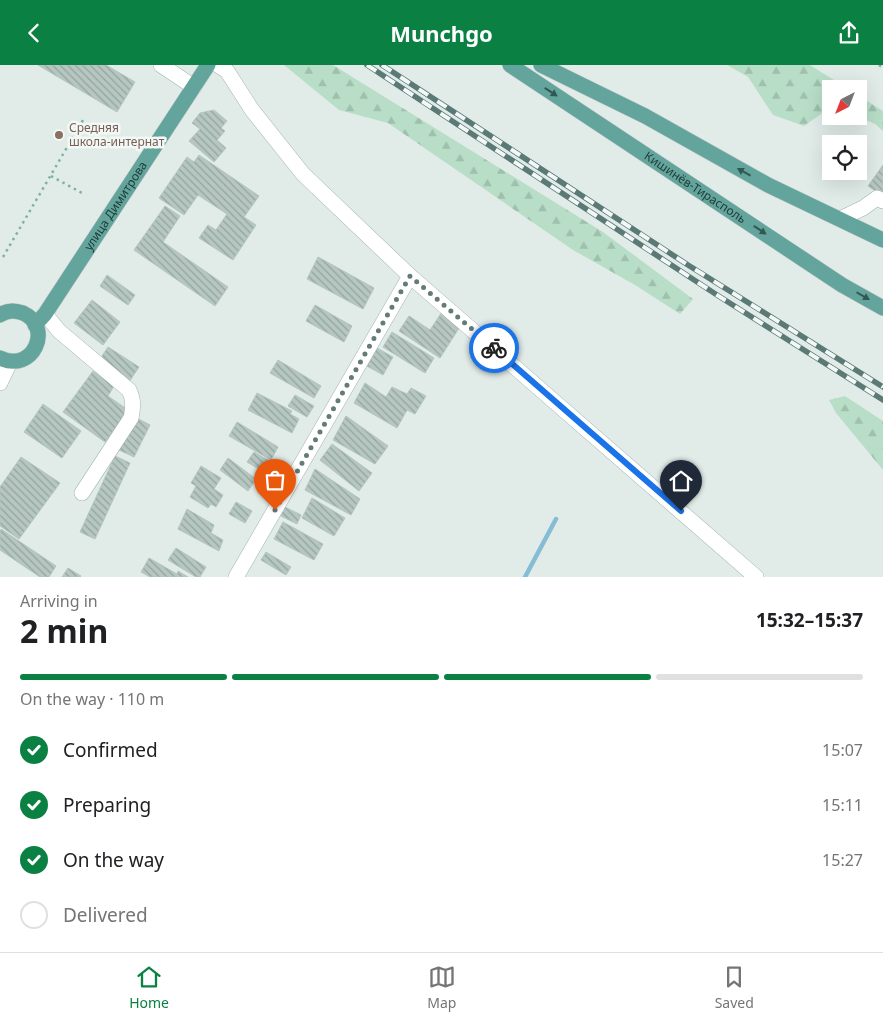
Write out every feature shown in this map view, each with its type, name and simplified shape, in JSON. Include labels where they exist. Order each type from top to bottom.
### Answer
[{"type":"main road","name":"улица Димитрова","points":[[40,320],[208,65]]},
{"type":"main road","name":"Кишинёв-Тирасполь","points":[[510,65],[842,285],[883,308]]},
{"type":"main road","points":[[541,65],[646,116],[768,185],[883,240]]},
{"type":"main road","points":[[0,315],[4,312],[12,311],[40,320],[37,346],[32,353],[26,359],[18,361],[5,360]]},
{"type":"street","points":[[160,65],[194,87]]},
{"type":"street","points":[[218,65],[227,71],[252,110],[303,174],[410,276],[756,577]]},
{"type":"street","points":[[840,219],[863,208],[877,198],[883,201]]},
{"type":"street","points":[[236,577],[410,276]]},
{"type":"street","points":[[40,320],[59,331],[129,390],[132,396],[131,418],[82,493]]},
{"type":"street","points":[[0,383],[5,360]]},
{"type":"path","points":[[879,65],[883,68]]},
{"type":"path","points":[[4,257],[83,120]]},
{"type":"path","points":[[51,176],[82,193]]},
{"type":"green space","points":[[284,65],[333,65],[603,232],[693,299],[680,314],[635,285],[573,250],[388,123],[339,110]]},
{"type":"green space","points":[[727,65],[810,65],[834,80],[822,80],[822,113],[804,126],[773,115],[748,77]]},
{"type":"green space","points":[[868,102],[883,111],[883,131],[868,121]]},
{"type":"green space","points":[[845,396],[883,421],[883,470],[836,413],[829,400]]},
{"type":"building","points":[[38,65],[106,65],[135,82],[117,112]]},
{"type":"building","points":[[214,110],[227,121],[221,128],[225,131],[217,140],[226,148],[214,162],[189,141],[200,129],[192,123],[200,113]]},
{"type":"building","points":[[199,155],[259,196],[244,217],[256,225],[233,260],[199,238],[208,225],[216,230],[227,214],[198,195],[184,215],[159,198],[187,157],[194,162]]},
{"type":"building","points":[[883,165],[883,202],[880,194],[868,186]]},
{"type":"building","points":[[165,206],[180,216],[163,242],[228,287],[215,306],[134,250]]},
{"type":"building","points":[[318,257],[374,288],[363,309],[307,279]]},
{"type":"building","points":[[107,275],[135,295],[128,305],[100,286]]},
{"type":"building","points":[[92,300],[120,322],[103,345],[74,323]]},
{"type":"building","points":[[315,305],[352,326],[344,342],[306,321]]},
{"type":"building","points":[[442,312],[461,325],[440,358],[399,331],[409,316],[430,330]]},
{"type":"building","points":[[392,332],[434,358],[425,373],[383,347]]},
{"type":"building","points":[[108,347],[139,367],[129,382],[98,362]]},
{"type":"building","points":[[377,348],[393,357],[383,375],[367,366]]},
{"type":"building","points":[[278,360],[321,386],[314,398],[270,373]]},
{"type":"building","points":[[93,371],[114,386],[108,396],[128,410],[105,442],[63,412]]},
{"type":"building","points":[[365,383],[386,397],[392,387],[407,394],[411,388],[426,396],[415,414],[407,410],[397,428],[354,403]]},
{"type":"building","points":[[257,393],[292,411],[290,414],[299,419],[292,433],[248,410]]},
{"type":"building","points":[[295,395],[314,406],[307,417],[288,406]]},
{"type":"building","points":[[43,404],[81,431],[62,458],[24,432]]},
{"type":"building","points":[[346,416],[388,446],[375,464],[333,440]]},
{"type":"building","points":[[135,417],[150,425],[134,457],[119,450]]},
{"type":"building","points":[[237,422],[278,447],[271,460],[229,436]]},
{"type":"building","points":[[332,444],[372,473],[359,491],[320,460]]},
{"type":"building","points":[[254,452],[280,467],[274,478],[247,462]]},
{"type":"building","points":[[115,456],[130,463],[95,539],[80,532]]},
{"type":"building","points":[[21,457],[60,483],[19,539],[0,526],[0,487]]},
{"type":"building","points":[[228,458],[256,479],[248,491],[220,470]]},
{"type":"building","points":[[201,466],[221,478],[214,489],[223,495],[216,507],[211,504],[208,508],[190,497],[196,486],[191,483]]},
{"type":"building","points":[[315,469],[360,499],[351,515],[305,490]]},
{"type":"building","points":[[312,498],[345,518],[334,536],[302,518]]},
{"type":"building","points":[[236,502],[252,511],[245,523],[229,514]]},
{"type":"building","points":[[283,506],[301,515],[297,524],[279,515]]},
{"type":"building","points":[[187,509],[214,525],[211,533],[223,540],[219,551],[178,529]]},
{"type":"building","points":[[283,522],[323,544],[314,560],[274,539]]},
{"type":"building","points":[[1,529],[56,566],[49,577],[40,577],[0,550]]},
{"type":"building","points":[[176,548],[206,567],[200,577],[196,577],[168,560]]},
{"type":"building","points":[[266,552],[291,567],[286,575],[261,560]]},
{"type":"building","points":[[149,558],[177,574],[178,571],[188,577],[150,577],[141,572]]},
{"type":"building","points":[[68,568],[81,576],[62,577]]},
{"type":"waterway","points":[[525,577],[556,519]]},
{"type":"railway","points":[[367,65],[717,295],[883,400]]},
{"type":"railway","points":[[382,65],[688,265],[883,387]]},
{"type":"way so far","points":[[275,510],[410,276],[494,348]]},
{"type":"place","name":"Средняя школа-интернат","points":[[59,135]]},
{"type":"route","points":[[494,348],[681,511]]}]
